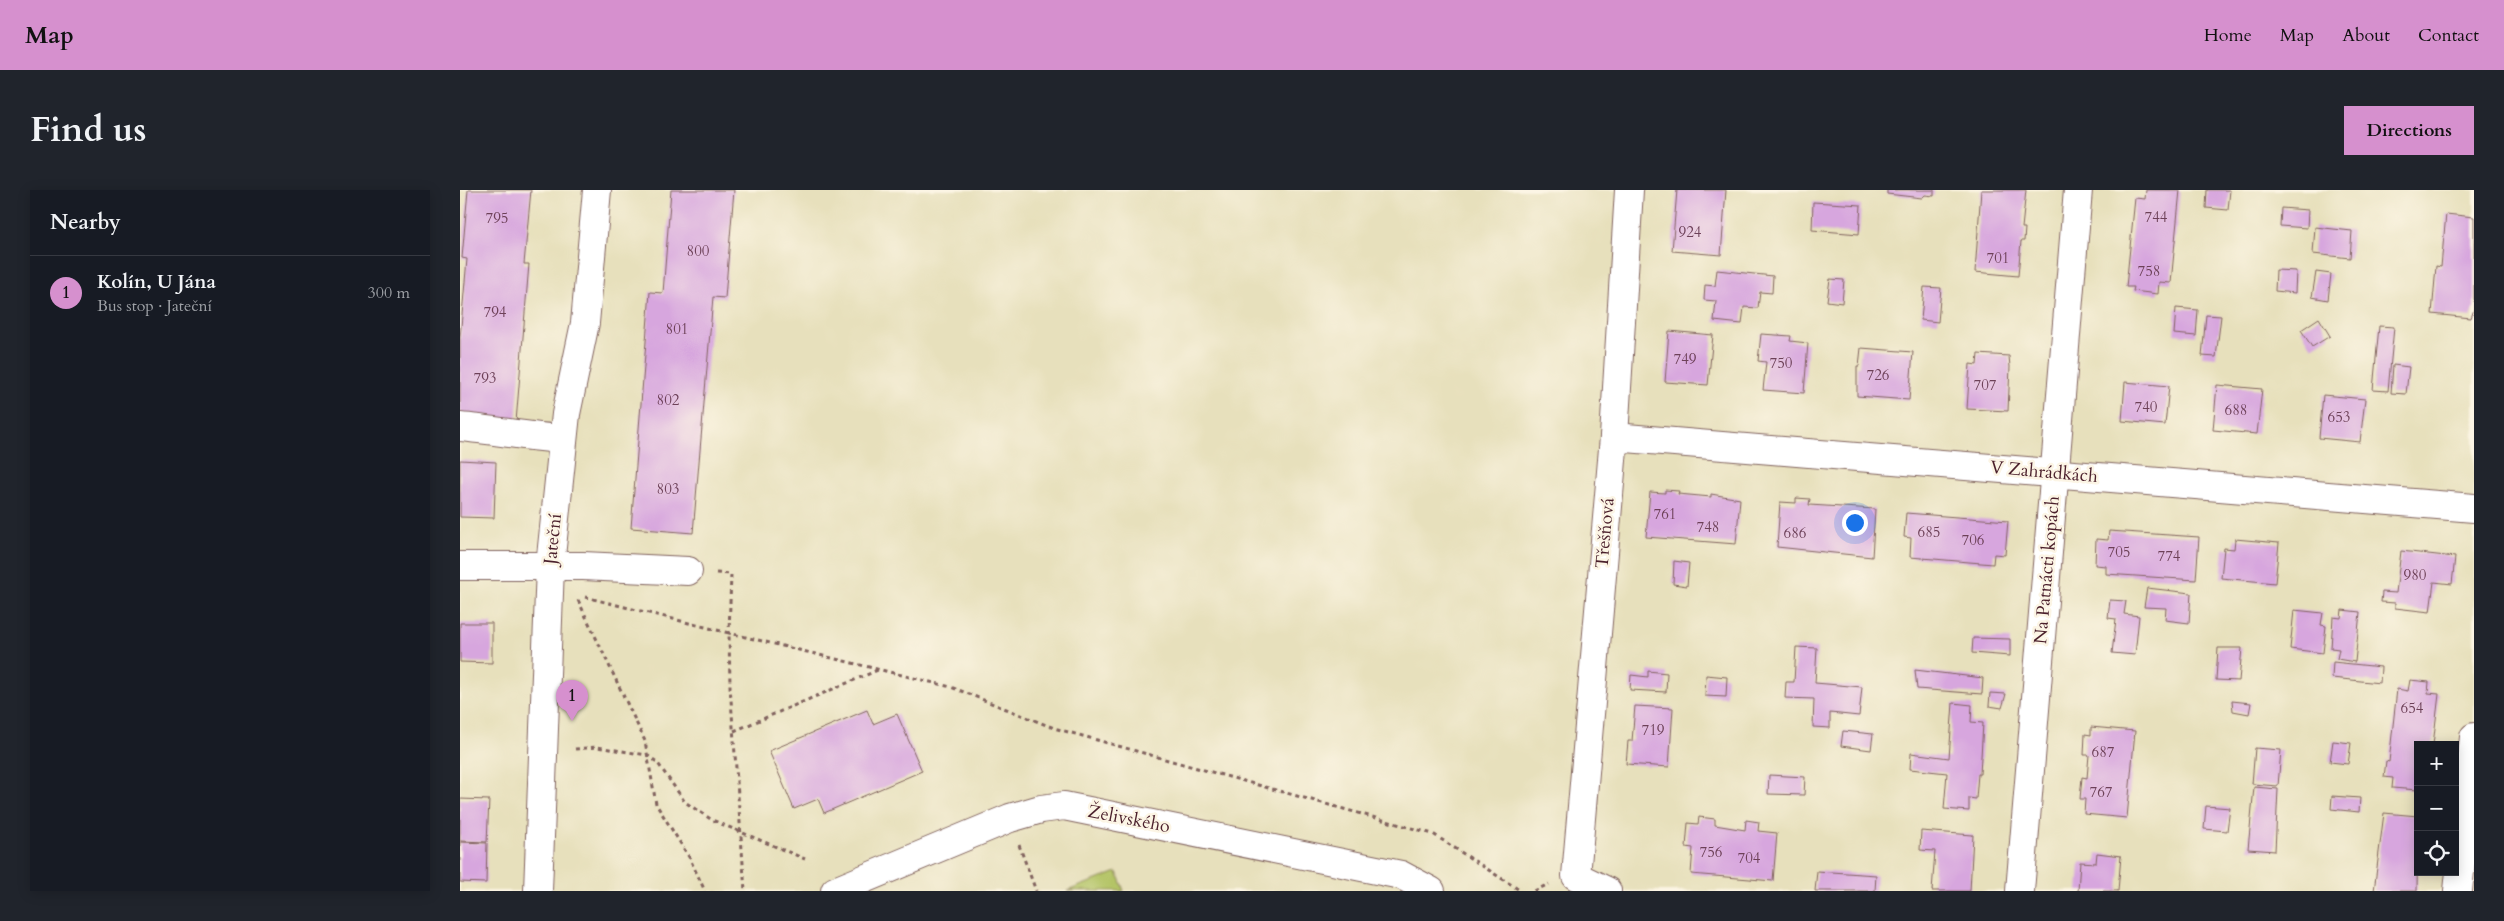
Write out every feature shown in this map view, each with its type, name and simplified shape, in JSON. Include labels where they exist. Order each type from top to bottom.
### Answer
[{"type":"street","name":"Jateční","points":[[538,891],[550,566],[566,414],[584,323],[597,190]]},
{"type":"street","name":"Třešňová","points":[[1608,891],[1576,876],[1614,437],[1629,190]]},
{"type":"street","name":"Na Patnácti kopách","points":[[2020,891],[2078,190]]},
{"type":"street","points":[[460,427],[504,431],[516,436],[564,439]]},
{"type":"street","name":"V Zahrádkách","points":[[1614,437],[2474,508]]},
{"type":"street","points":[[460,566],[550,566],[688,571]]},
{"type":"street","points":[[2458,891],[2474,737]]},
{"type":"street","name":"Želivského","points":[[834,891],[1010,818],[1041,809],[1064,806],[1402,875],[1431,891]]},
{"type":"path","points":[[688,571],[731,574],[729,633],[745,891]]},
{"type":"path","points":[[577,598],[645,741],[656,804],[689,857],[705,891]]},
{"type":"path","points":[[571,602],[577,598],[593,598],[952,687],[1054,728],[1433,834],[1521,891]]},
{"type":"path","points":[[734,731],[879,669]]},
{"type":"path","points":[[575,749],[597,747],[647,756],[656,762],[685,802],[712,820],[805,859]]},
{"type":"path","points":[[1010,818],[1036,891]]},
{"type":"green space","points":[[1117,872],[1124,891],[1067,891]]},
{"type":"building","points":[[468,190],[531,190],[524,264],[529,264],[516,422],[460,417],[460,338],[467,259],[462,258]]},
{"type":"building","points":[[671,190],[734,190],[725,298],[713,297],[693,533],[631,528],[650,292],[663,293]]},
{"type":"building","points":[[1677,190],[1726,190],[1721,255],[1672,251]]},
{"type":"building","points":[[1887,190],[1934,190],[1934,196],[1925,195],[1922,198],[1887,194]]},
{"type":"building","points":[[1981,190],[2026,190],[2022,228],[2025,228],[2024,241],[2021,241],[2018,276],[1975,272]]},
{"type":"building","points":[[2146,190],[2180,190],[2171,283],[2159,282],[2158,294],[2133,291],[2134,287],[2126,287],[2135,198],[2145,199]]},
{"type":"building","points":[[2207,190],[2230,190],[2228,210],[2206,208]]},
{"type":"building","points":[[1813,202],[1861,205],[1859,234],[1812,230]]},
{"type":"building","points":[[2281,208],[2308,210],[2307,228],[2280,226]]},
{"type":"building","points":[[2446,214],[2474,217],[2474,309],[2471,318],[2432,314],[2436,266],[2441,267]]},
{"type":"building","points":[[2315,227],[2352,231],[2350,258],[2313,254]]},
{"type":"building","points":[[1717,270],[1773,276],[1772,293],[1760,292],[1758,308],[1744,307],[1742,324],[1714,321],[1716,301],[1704,300],[1705,285],[1715,286]]},
{"type":"building","points":[[2276,270],[2296,271],[2295,293],[2275,291]]},
{"type":"building","points":[[2316,272],[2331,274],[2328,300],[2312,297]]},
{"type":"building","points":[[1830,279],[1844,280],[1842,303],[1827,301]]},
{"type":"building","points":[[1924,287],[1941,288],[1938,322],[1921,320]]},
{"type":"building","points":[[2176,308],[2198,310],[2196,336],[2174,334]]},
{"type":"building","points":[[2206,315],[2221,316],[2216,357],[2202,356]]},
{"type":"building","points":[[2319,318],[2330,336],[2312,347],[2301,330]]},
{"type":"building","points":[[2379,326],[2394,327],[2388,391],[2373,390]]},
{"type":"building","points":[[1669,331],[1713,335],[1708,385],[1665,382]]},
{"type":"building","points":[[1761,334],[1791,336],[1790,341],[1808,343],[1804,393],[1763,390],[1766,362],[1758,361]]},
{"type":"building","points":[[1861,348],[1913,352],[1909,400],[1857,396],[1857,366],[1859,366]]},
{"type":"building","points":[[1978,354],[2009,356],[2008,411],[1967,409],[1970,364],[1977,365]]},
{"type":"building","points":[[2393,365],[2409,367],[2406,394],[2391,393]]},
{"type":"building","points":[[2125,382],[2169,386],[2165,425],[2122,421]]},
{"type":"building","points":[[2217,385],[2262,389],[2257,434],[2213,430]]},
{"type":"building","points":[[2323,395],[2365,399],[2360,442],[2319,438]]},
{"type":"building","points":[[460,460],[496,462],[494,518],[460,517]]},
{"type":"building","points":[[1665,490],[1679,491],[1678,494],[1711,497],[1711,494],[1740,499],[1736,544],[1646,537],[1650,492],[1665,493]]},
{"type":"building","points":[[1796,498],[1810,499],[1809,505],[1875,509],[1872,557],[1777,547],[1780,502],[1796,503]]},
{"type":"building","points":[[1906,513],[2008,521],[2005,555],[1994,554],[1993,564],[1910,557],[1911,538],[1904,537]]},
{"type":"building","points":[[2109,531],[2199,537],[2196,580],[2106,574],[2106,566],[2095,565],[2096,539],[2108,540]]},
{"type":"building","points":[[2235,539],[2279,543],[2275,583],[2221,578],[2224,548],[2234,549]]},
{"type":"building","points":[[2401,551],[2455,557],[2452,584],[2434,582],[2430,612],[2395,608],[2395,603],[2381,602],[2382,592],[2396,593]]},
{"type":"building","points":[[1674,561],[1689,563],[1687,586],[1673,584]]},
{"type":"building","points":[[2147,588],[2191,593],[2189,623],[2165,620],[2166,608],[2144,607]]},
{"type":"building","points":[[2110,600],[2126,601],[2124,614],[2139,616],[2135,655],[2112,653],[2116,619],[2108,618]]},
{"type":"building","points":[[2294,610],[2323,613],[2321,625],[2326,626],[2323,653],[2290,649]]},
{"type":"building","points":[[2342,610],[2360,612],[2355,662],[2337,659],[2339,649],[2331,648],[2333,617],[2341,618]]},
{"type":"building","points":[[460,623],[492,623],[492,663],[460,662]]},
{"type":"building","points":[[1973,638],[2010,639],[2010,656],[1972,653]]},
{"type":"building","points":[[1796,647],[1817,648],[1815,683],[1862,687],[1859,716],[1830,713],[1830,728],[1813,727],[1814,699],[1785,698],[1786,682],[1794,682]]},
{"type":"building","points":[[2218,648],[2242,648],[2239,681],[2216,680]]},
{"type":"building","points":[[2333,662],[2381,667],[2380,683],[2332,678]]},
{"type":"building","points":[[1915,670],[1983,678],[1982,694],[1917,689]]},
{"type":"building","points":[[1648,671],[1667,673],[1666,692],[1630,690],[1631,675],[1648,677]]},
{"type":"building","points":[[1706,675],[1727,677],[1726,697],[1705,696]]},
{"type":"building","points":[[2410,680],[2429,682],[2428,693],[2439,694],[2433,741],[2414,741],[2414,790],[2392,788],[2393,778],[2384,777],[2386,761],[2389,762],[2397,689],[2408,691]]},
{"type":"building","points":[[1990,693],[2006,694],[2002,708],[1989,706]]},
{"type":"building","points":[[2232,701],[2251,703],[2249,714],[2233,711]]},
{"type":"building","points":[[1953,703],[1972,705],[1971,722],[1983,723],[1980,774],[1978,774],[1976,799],[1969,798],[1969,811],[1944,809],[1947,773],[1910,769],[1911,753],[1949,758]]},
{"type":"building","points":[[1635,706],[1673,708],[1669,767],[1626,764],[1628,741],[1632,741]]},
{"type":"building","points":[[867,710],[873,724],[897,714],[922,771],[824,813],[818,799],[794,809],[769,751]]},
{"type":"building","points":[[2091,727],[2135,731],[2127,818],[2084,814],[2085,799],[2080,799],[2082,777],[2087,778],[2089,755],[2084,755],[2085,734],[2091,735]]},
{"type":"building","points":[[1843,731],[1873,734],[1871,750],[1841,746]]},
{"type":"building","points":[[2333,741],[2351,743],[2348,764],[2330,762]]},
{"type":"building","points":[[2255,748],[2281,750],[2278,786],[2252,784]]},
{"type":"building","points":[[1769,775],[1805,777],[1804,795],[1768,794]]},
{"type":"building","points":[[2254,787],[2278,789],[2275,851],[2248,849]]},
{"type":"building","points":[[2332,796],[2360,798],[2359,812],[2331,809]]},
{"type":"building","points":[[460,799],[489,800],[487,842],[460,841]]},
{"type":"building","points":[[2206,806],[2230,808],[2227,831],[2204,829]]},
{"type":"building","points":[[2384,813],[2414,816],[2414,876],[2417,876],[2417,891],[2374,891]]},
{"type":"building","points":[[1699,817],[1715,819],[1715,825],[1745,830],[1746,820],[1759,822],[1758,831],[1777,833],[1773,881],[1691,874],[1693,848],[1686,847],[1688,823],[1698,824]]},
{"type":"building","points":[[1921,831],[1973,835],[1970,891],[1932,891],[1935,851],[1920,850]]},
{"type":"building","points":[[460,842],[487,843],[486,883],[460,882]]},
{"type":"building","points":[[2097,853],[2121,856],[2118,891],[2078,891],[2080,862],[2096,863]]},
{"type":"building","points":[[1817,871],[1876,875],[1875,891],[1815,891]]},
{"type":"place","name":"Kolín, U Jána","points":[[572,721]]}]
